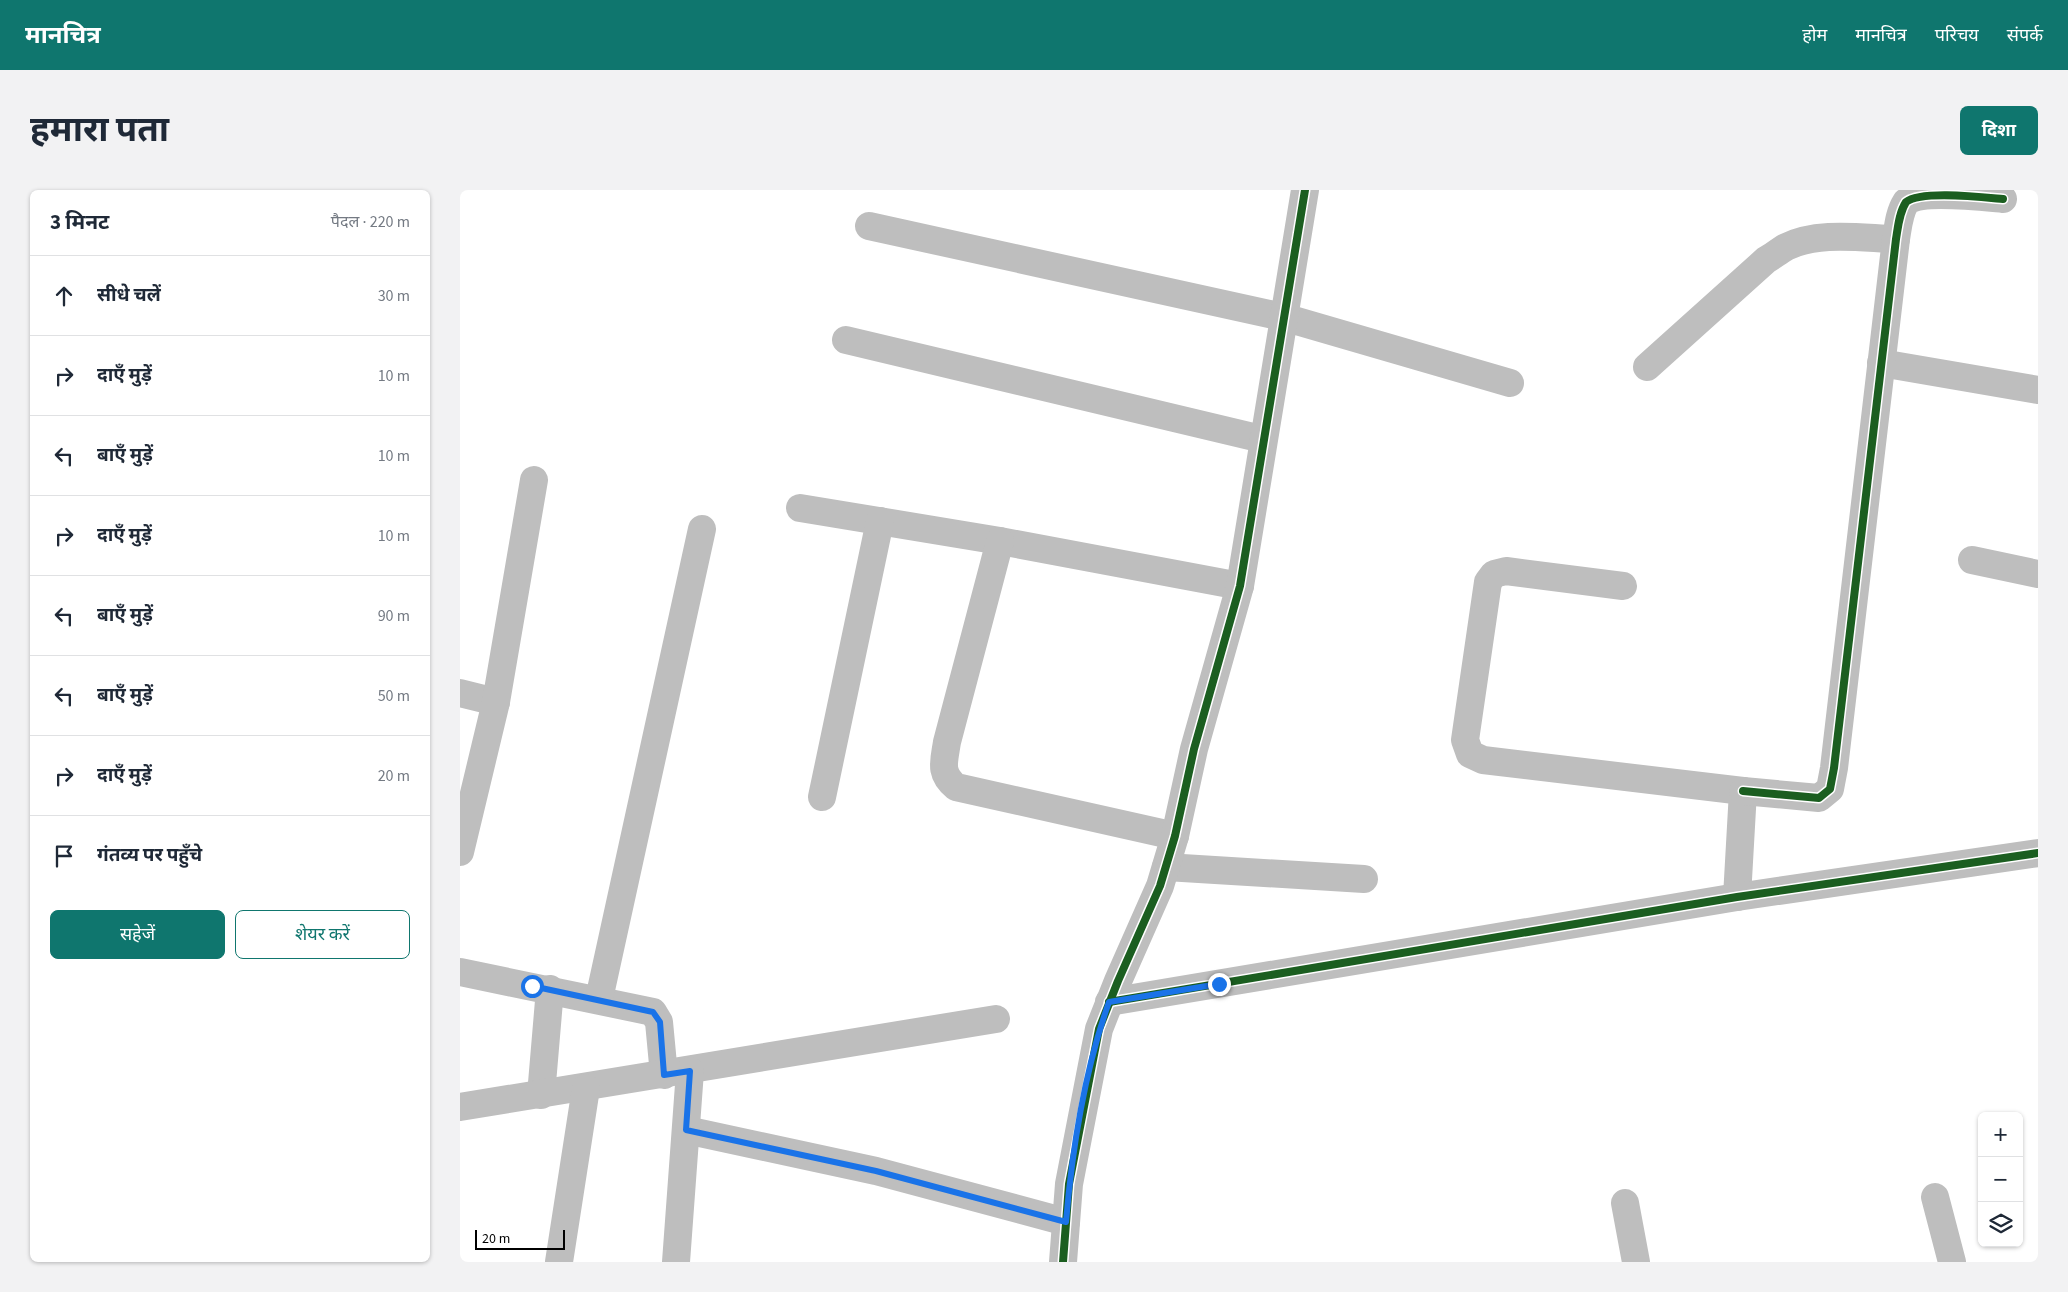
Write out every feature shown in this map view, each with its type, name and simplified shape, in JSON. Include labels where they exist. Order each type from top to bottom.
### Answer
[{"type":"street","points":[[1062,1262],[1069,1184],[1099,1029],[1109,1002],[1148,918],[1166,867],[1175,836],[1194,749],[1240,586],[1262,439],[1305,190]]},
{"type":"street","points":[[1622,586],[1506,571],[1494,574],[1488,582],[1465,740],[1470,754],[1483,760],[1818,798],[1830,789],[1896,239],[1901,212],[1908,201],[1918,194],[1942,192],[2003,199]]},
{"type":"street","points":[[870,226],[1283,317],[1510,383]]},
{"type":"street","points":[[1647,367],[1766,260],[1786,247],[1806,241],[1832,237],[1896,239]]},
{"type":"street","points":[[846,340],[1262,439]]},
{"type":"street","points":[[1881,362],[2038,390]]},
{"type":"street","points":[[460,852],[496,702],[534,480]]},
{"type":"street","points":[[800,508],[1000,540],[1240,586]]},
{"type":"street","points":[[822,797],[880,521]]},
{"type":"street","points":[[599,1000],[702,529]]},
{"type":"street","points":[[1000,540],[947,742],[943,764],[946,779],[956,787],[1175,836]]},
{"type":"street","points":[[1972,560],[2038,574]]},
{"type":"street","points":[[460,693],[496,702]]},
{"type":"street","points":[[1737,897],[1744,790]]},
{"type":"street","points":[[1109,1002],[1737,897],[2038,853]]},
{"type":"street","points":[[1166,867],[1364,879]]},
{"type":"street","points":[[460,972],[550,989],[653,1012],[660,1022],[677,1073],[686,1130],[676,1262]]},
{"type":"street","points":[[541,1095],[550,989]]},
{"type":"street","points":[[460,1108],[996,1019]]},
{"type":"street","points":[[559,1262],[586,1088]]},
{"type":"street","points":[[686,1130],[876,1171],[1066,1222]]},
{"type":"street","points":[[1935,1197],[1952,1262]]},
{"type":"street","points":[[1626,1203],[1636,1262]]},
{"type":"cycle path","points":[[1063,1262],[1069,1184],[1099,1029],[1160,886],[1175,836],[1194,749],[1240,586],[1305,190]]},
{"type":"cycle path","points":[[1743,791],[1819,798],[1830,789],[1896,239],[1899,220],[1904,206],[1906,202],[1914,198],[1937,195],[2003,199]]},
{"type":"cycle path","points":[[1109,1002],[1737,897],[2038,853]]},
{"type":"route","points":[[532,986],[653,1012],[660,1022],[664,1075],[690,1071],[686,1130],[876,1171],[1066,1222],[1069,1184],[1091,1066],[1099,1029],[1109,1002],[1219,984]]}]
